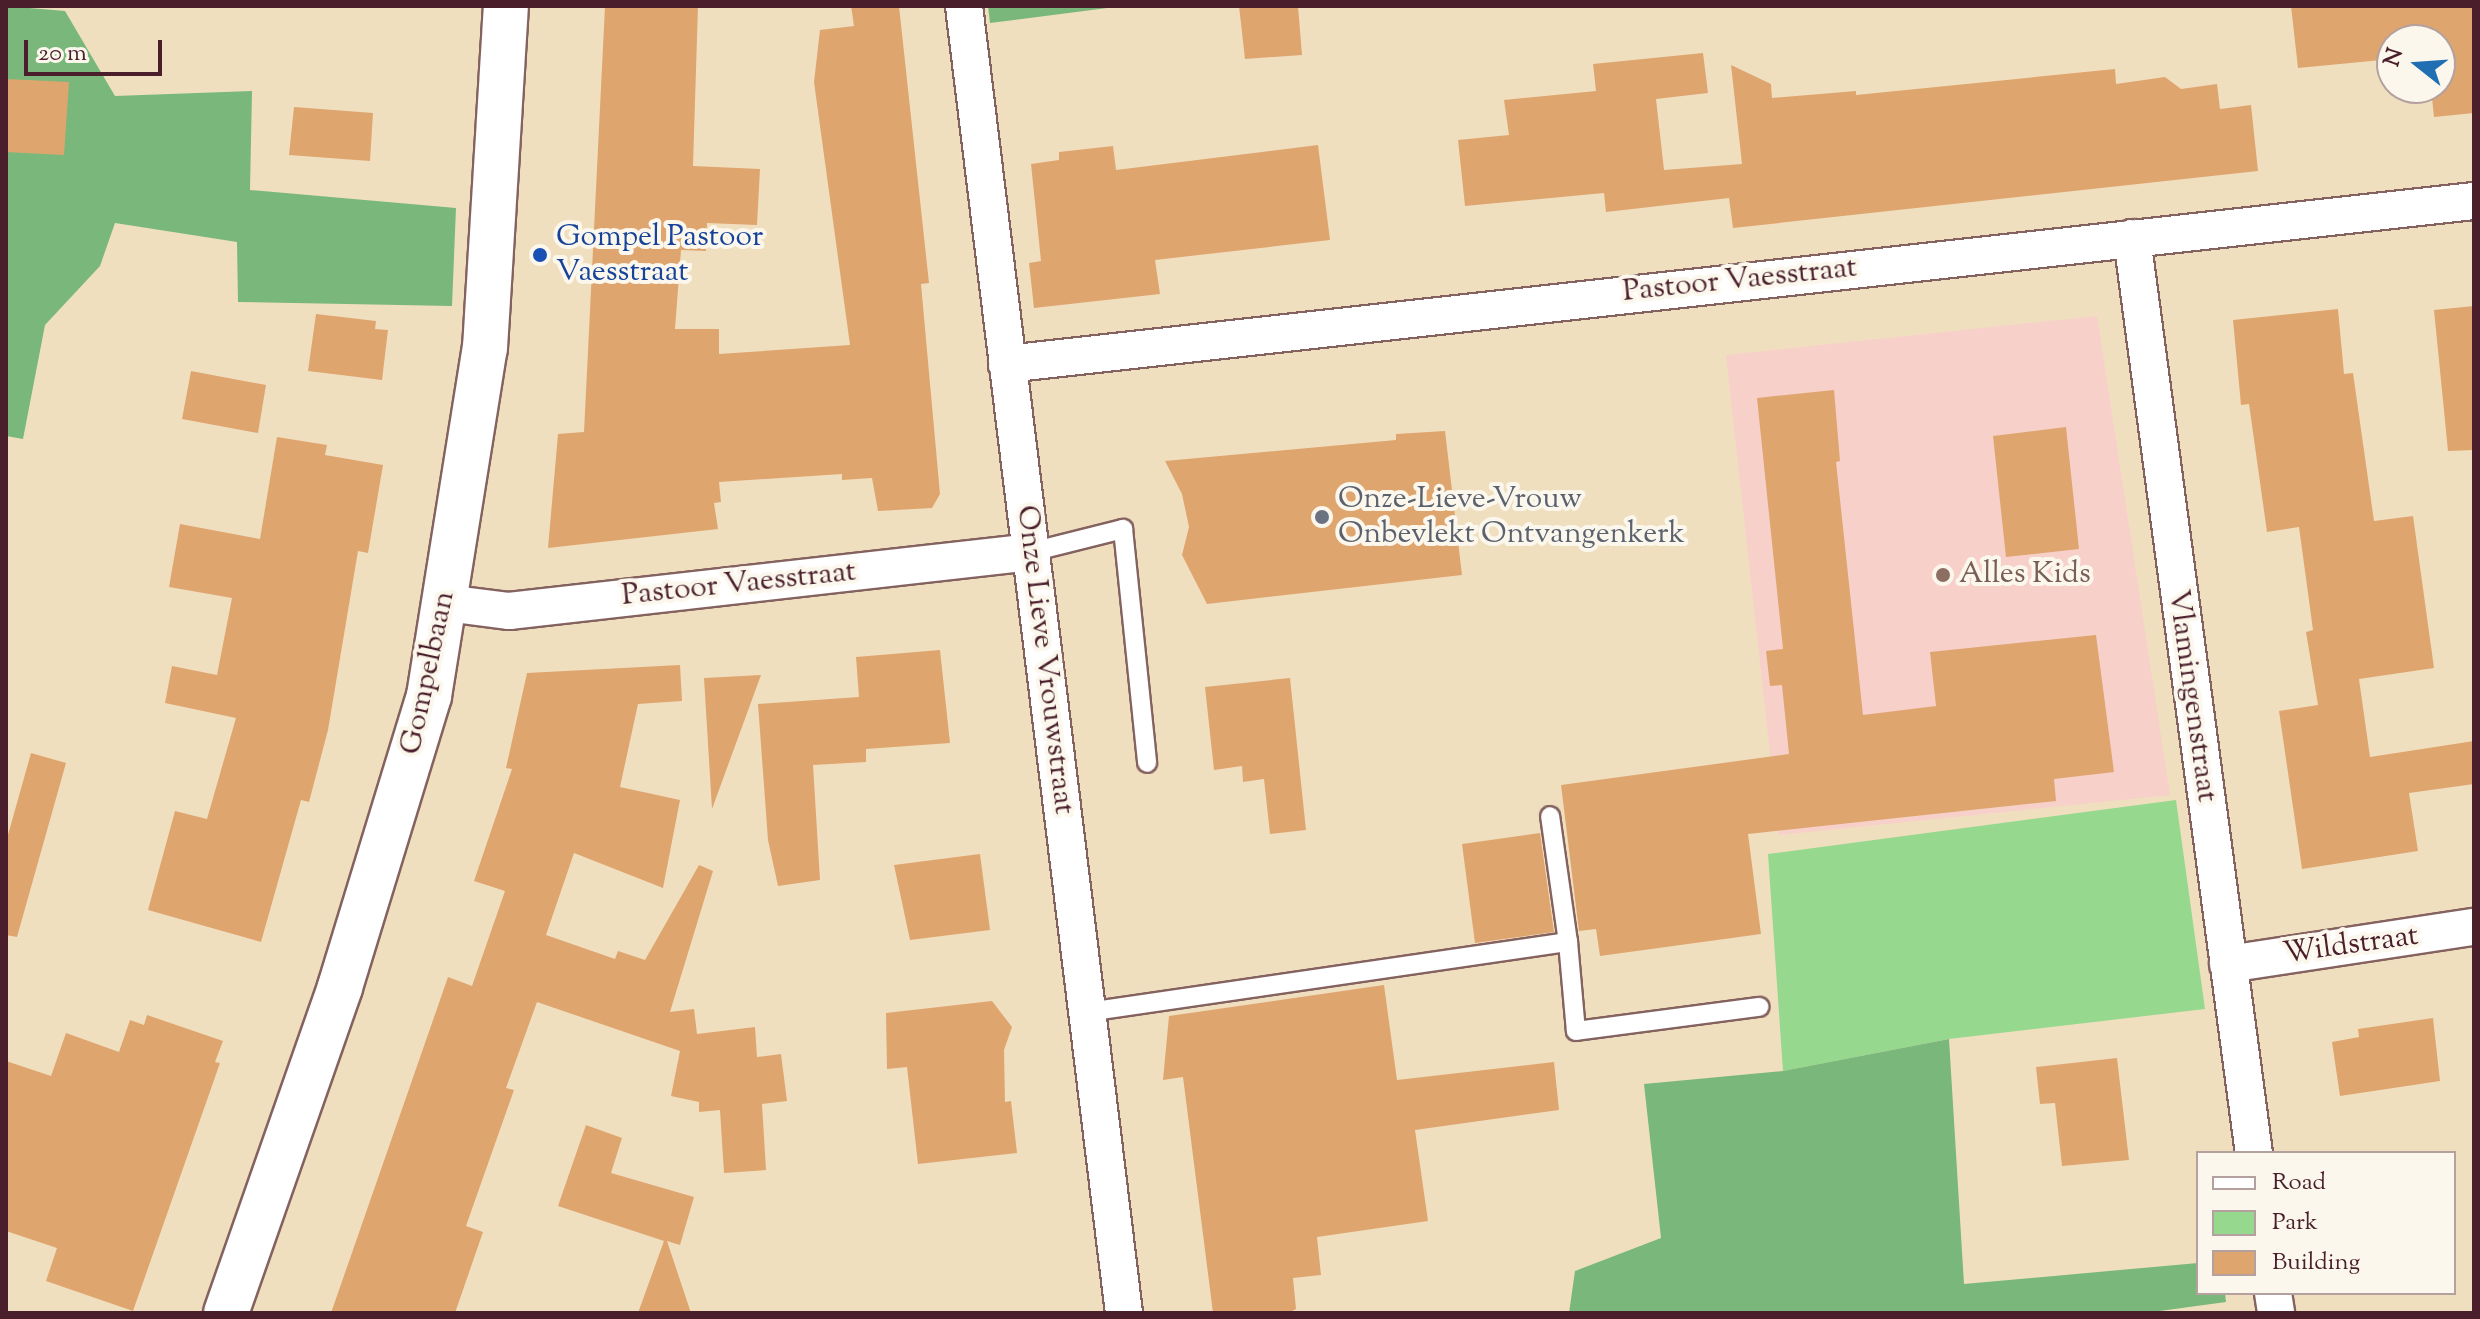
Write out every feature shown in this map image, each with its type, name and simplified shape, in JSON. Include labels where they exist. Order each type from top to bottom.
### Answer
[{"type":"street","name":"Gompelbaan","points":[[226,1313],[387,842],[429,696],[485,348],[506,6]]},
{"type":"street","name":"Onze Lieve Vrouwstraat","points":[[964,6],[1124,1313]]},
{"type":"street","name":"Pastoor Vaesstraat","points":[[1007,364],[2474,201]]},
{"type":"street","name":"Vlamingenstraat","points":[[2132,238],[2254,1151]]},
{"type":"street","name":"Pastoor Vaesstraat","points":[[446,603],[509,611],[1031,552]]},
{"type":"street","name":"Wildstraat","points":[[2228,964],[2474,927]]},
{"type":"lane","points":[[1031,552],[1123,529],[1147,763]]},
{"type":"lane","points":[[1550,816],[1568,942],[1576,1031],[1759,1007]]},
{"type":"lane","points":[[1087,1012],[1568,942]]},
{"type":"shaded area","name":"Alles Kids","points":[[2097,316],[2170,795],[1779,835],[1726,355]]},
{"type":"green space","points":[[6,6],[65,11],[115,96],[252,91],[250,190],[456,208],[452,306],[238,302],[237,242],[115,223],[100,266],[45,325],[23,439],[6,436]]},
{"type":"green space","points":[[988,6],[1123,6],[990,23]]},
{"type":"green space","points":[[2176,800],[2205,1009],[1949,1039],[1783,1071],[1768,854]]},
{"type":"green space","points":[[1949,1039],[1964,1284],[2196,1263],[2196,1295],[2225,1295],[2226,1302],[2145,1313],[1569,1313],[1575,1271],[1661,1238],[1644,1084],[1783,1071]]},
{"type":"building","points":[[605,6],[698,6],[693,166],[760,169],[757,225],[707,223],[706,251],[681,250],[675,329],[719,329],[719,354],[850,345],[814,82],[820,30],[854,26],[851,6],[899,6],[929,283],[921,284],[940,494],[932,508],[878,511],[872,478],[842,480],[842,474],[719,482],[721,502],[714,503],[718,529],[548,548],[558,434],[584,432]]},
{"type":"building","points":[[1239,6],[1298,6],[1302,55],[1245,59]]},
{"type":"building","points":[[2291,6],[2474,6],[2474,113],[2434,117],[2433,104],[2456,104],[2456,24],[2376,24],[2376,61],[2298,68]]},
{"type":"building","points":[[1703,53],[1708,93],[1656,99],[1664,170],[1742,164],[1731,65],[1771,84],[1772,98],[1856,91],[1856,95],[2115,69],[2116,84],[2165,77],[2181,89],[2217,84],[2220,109],[2251,105],[2258,171],[1733,228],[1729,198],[1606,212],[1604,193],[1465,206],[1458,140],[1509,135],[1504,100],[1596,91],[1593,64]]},
{"type":"building","points":[[6,79],[69,82],[64,155],[6,152]]},
{"type":"building","points":[[294,107],[373,113],[370,161],[289,155]]},
{"type":"building","points":[[1318,145],[1330,240],[1155,260],[1160,294],[1034,308],[1029,263],[1041,261],[1031,164],[1059,160],[1059,152],[1113,146],[1116,170]]},
{"type":"building","points":[[2474,306],[2474,450],[2448,451],[2434,310]]},
{"type":"building","points":[[2338,309],[2344,374],[2353,373],[2374,521],[2413,516],[2434,668],[2359,679],[2370,757],[2474,741],[2474,784],[2409,793],[2418,851],[2302,869],[2279,711],[2318,705],[2306,632],[2313,630],[2299,527],[2267,532],[2249,404],[2241,405],[2233,320]]},
{"type":"building","points":[[316,314],[376,321],[375,329],[388,330],[382,380],[308,371]]},
{"type":"building","points":[[191,371],[266,385],[258,433],[182,419]]},
{"type":"building","points":[[1834,390],[1840,461],[1836,462],[1863,715],[1936,706],[1930,652],[2096,635],[2114,772],[2054,779],[2056,801],[1748,834],[1761,934],[1600,956],[1596,929],[1579,931],[1561,785],[1789,754],[1782,685],[1770,686],[1766,651],[1783,649],[1757,398]]},
{"type":"building","points":[[2066,427],[2079,549],[2006,557],[1993,436]]},
{"type":"building","name":"Onze-Lieve-Vrouw Onbevlekt Ontvangenkerk","points":[[1445,431],[1462,575],[1207,604],[1182,555],[1189,527],[1182,494],[1165,461],[1396,440],[1396,434]]},
{"type":"building","points":[[277,437],[327,445],[325,455],[383,465],[368,553],[358,551],[328,730],[309,802],[301,800],[261,942],[148,910],[175,811],[207,819],[236,718],[165,703],[172,666],[217,675],[232,598],[169,587],[180,524],[260,539]]},
{"type":"building","points":[[940,650],[950,743],[866,749],[866,762],[813,765],[820,880],[778,886],[768,840],[758,704],[859,697],[856,657]]},
{"type":"building","points":[[680,665],[682,701],[638,704],[620,787],[680,800],[663,888],[574,853],[546,935],[615,959],[618,951],[645,960],[699,865],[713,871],[670,1012],[694,1009],[697,1034],[755,1027],[757,1057],[781,1054],[787,1101],[762,1104],[766,1170],[724,1173],[720,1110],[699,1112],[699,1102],[671,1096],[680,1051],[537,1002],[506,1088],[514,1090],[466,1226],[483,1232],[455,1313],[331,1313],[448,977],[472,986],[505,891],[474,881],[512,769],[506,768],[527,673]]},
{"type":"building","points":[[761,675],[712,809],[704,678]]},
{"type":"building","points":[[1290,678],[1306,830],[1270,834],[1264,779],[1243,782],[1242,766],[1214,770],[1205,687]]},
{"type":"building","points":[[31,753],[66,763],[17,937],[6,935],[6,842]]},
{"type":"building","points":[[1540,833],[1554,932],[1475,943],[1462,844]]},
{"type":"building","points":[[980,854],[990,930],[910,940],[894,865]]},
{"type":"building","points":[[1384,985],[1397,1080],[1554,1062],[1559,1110],[1415,1130],[1428,1221],[1317,1237],[1321,1275],[1293,1278],[1296,1309],[1288,1313],[1213,1313],[1183,1077],[1163,1080],[1169,1016]]},
{"type":"building","points":[[992,1001],[1012,1027],[1004,1050],[1005,1102],[1011,1101],[1017,1153],[918,1164],[907,1067],[887,1069],[886,1013]]},
{"type":"building","points":[[147,1015],[223,1041],[215,1062],[220,1063],[133,1311],[46,1281],[57,1248],[6,1231],[6,1061],[51,1076],[66,1033],[119,1052],[130,1020],[144,1025]]},
{"type":"building","points":[[2433,1018],[2440,1081],[2340,1096],[2332,1042],[2359,1037],[2358,1029]]},
{"type":"building","points":[[2117,1058],[2129,1160],[2062,1166],[2055,1103],[2040,1104],[2036,1067]]},
{"type":"building","points":[[586,1125],[622,1138],[611,1173],[694,1197],[680,1245],[667,1241],[691,1313],[638,1313],[664,1241],[558,1206]]},
{"type":"place","name":"Gompel Pastoor Vaesstraat","points":[[540,255]]},
{"type":"place","name":"Onze-Lieve-Vrouw Onbevlekt Ontvangenkerk","points":[[1322,517]]},
{"type":"place","name":"Alles Kids","points":[[1943,575]]}]
